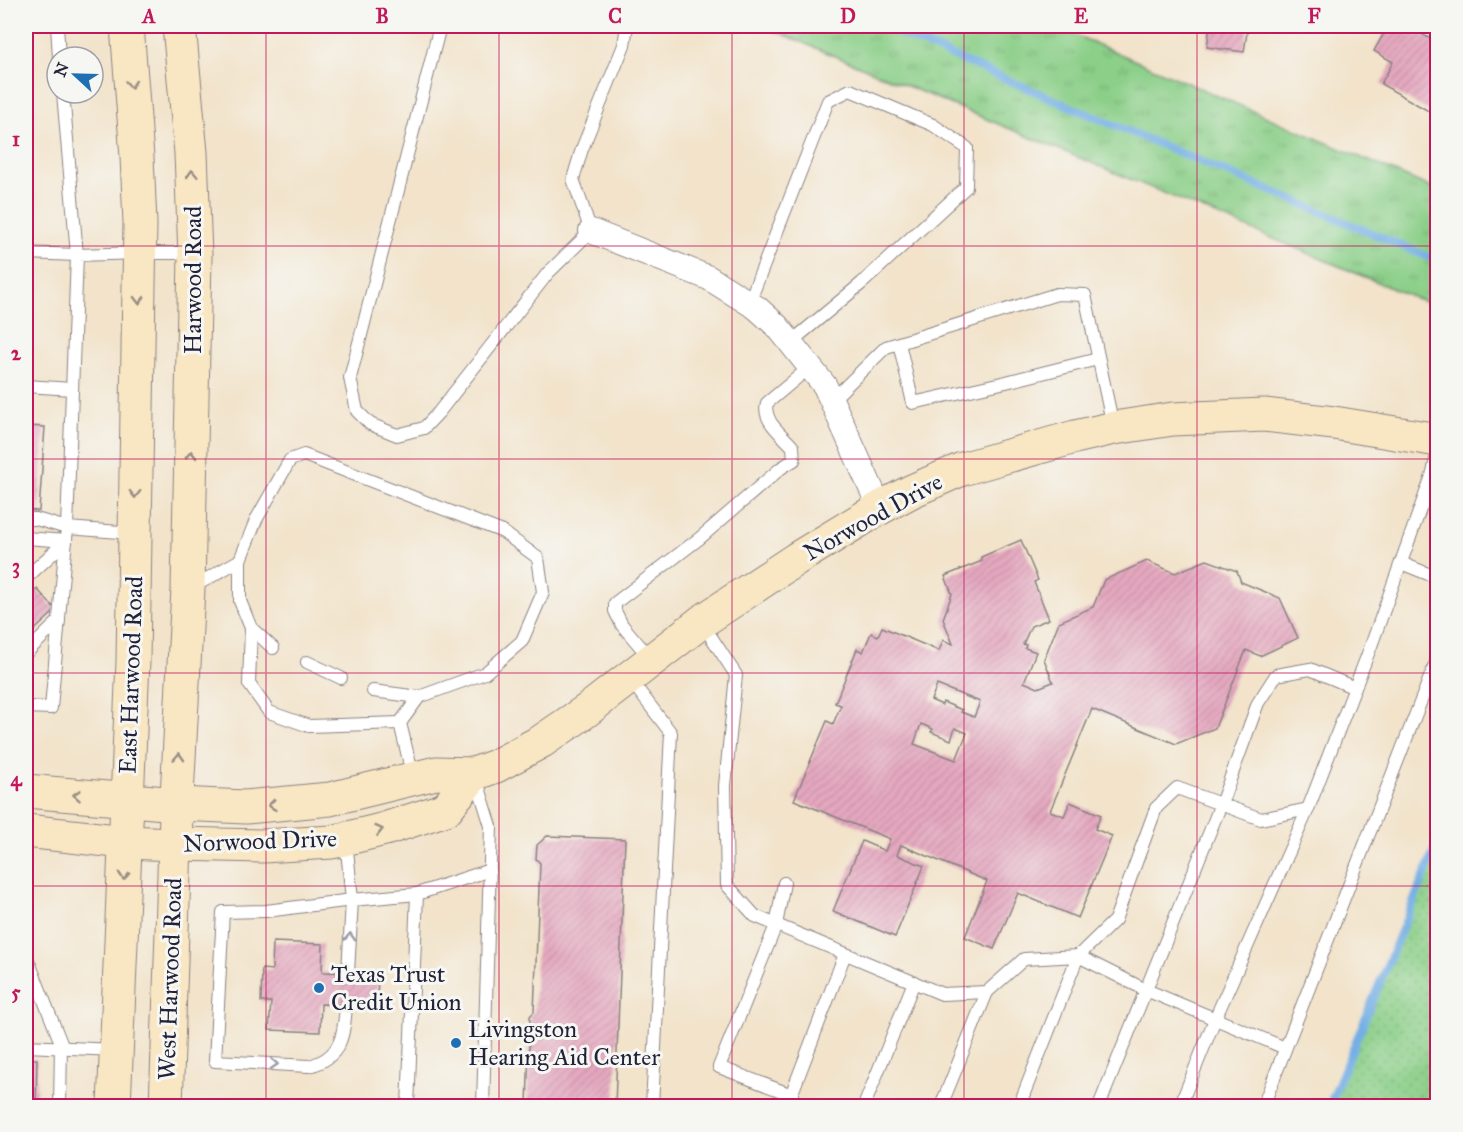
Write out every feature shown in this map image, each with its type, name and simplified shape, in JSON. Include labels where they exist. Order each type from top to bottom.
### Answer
[{"type":"main road","points":[[127,26],[140,223],[135,533]]},
{"type":"main road","name":"Harwood Road","points":[[179,26],[191,153],[195,253],[188,590]]},
{"type":"main road","name":"Norwood Drive","points":[[26,831],[126,820],[176,821],[246,807],[330,799],[436,773],[474,774],[542,741],[586,711],[701,622],[796,559],[880,508],[962,469],[1075,437],[1173,418],[1264,415],[1334,423],[1437,440]]},
{"type":"main road","name":"East Harwood Road","points":[[126,820],[133,661],[135,533]]},
{"type":"main road","points":[[176,821],[188,590]]},
{"type":"main road","name":"Norwood Drive","points":[[26,791],[126,820],[176,821],[263,846],[332,842],[385,829],[446,809],[474,774]]},
{"type":"main road","name":"West Harwood Road","points":[[114,1107],[126,820]]},
{"type":"main road","name":"West Harwood Road","points":[[166,1107],[176,821]]},
{"type":"street","points":[[591,231],[709,278],[757,308],[778,327],[825,386],[880,508]]},
{"type":"lane","points":[[57,26],[58,45]]},
{"type":"lane","points":[[440,26],[350,378],[357,411],[370,424],[397,435],[424,428],[548,273],[591,231],[573,179],[582,149],[624,45],[627,26]]},
{"type":"lane","points":[[749,303],[828,101],[850,90],[933,125],[966,148],[966,187],[862,283],[791,342]]},
{"type":"lane","points":[[26,707],[51,708],[53,620],[67,528],[77,255],[64,105]]},
{"type":"lane","points":[[26,253],[77,255],[195,253]]},
{"type":"lane","points":[[832,400],[886,347],[1057,294],[1085,295],[1114,428]]},
{"type":"lane","points":[[899,343],[914,403],[1098,359]]},
{"type":"lane","points":[[652,1107],[670,733],[615,611],[615,603],[700,538],[794,459],[794,447],[768,420],[767,403],[810,367]]},
{"type":"lane","points":[[26,386],[72,389]]},
{"type":"lane","points":[[1180,1107],[1215,1019],[1308,809],[1401,563],[1432,473],[1437,450]]},
{"type":"lane","points":[[373,691],[419,697],[485,673],[522,640],[543,592],[538,558],[503,532],[304,455],[290,460],[256,520],[240,560],[240,601],[251,628],[249,684],[269,712],[309,726],[400,723]]},
{"type":"lane","points":[[26,519],[36,519],[67,528],[135,533]]},
{"type":"lane","points":[[26,538],[66,541]]},
{"type":"lane","points":[[26,578],[66,541]]},
{"type":"lane","points":[[188,590],[240,560]]},
{"type":"lane","points":[[1401,563],[1437,578]]},
{"type":"lane","points":[[28,647],[53,620]]},
{"type":"lane","points":[[701,622],[736,675],[725,786],[727,885],[755,916],[776,926],[942,994],[987,992]]},
{"type":"lane","points":[[251,628],[273,648]]},
{"type":"lane","points":[[1263,1107],[1437,657]]},
{"type":"lane","points":[[307,662],[341,678]]},
{"type":"lane","points":[[1099,1107],[1221,804],[1258,703],[1276,675],[1310,669],[1355,688]]},
{"type":"lane","points":[[400,723],[419,697]]},
{"type":"lane","points":[[400,723],[414,778]]},
{"type":"lane","points":[[474,774],[491,826],[483,1107]]},
{"type":"lane","points":[[1019,1107],[1078,956],[1115,920],[1156,808],[1178,788],[1261,819],[1308,809]]},
{"type":"lane","points":[[345,838],[352,900],[348,973]]},
{"type":"lane","points":[[346,1005],[341,1040],[335,1050],[318,1064],[309,1066],[215,1061],[223,912],[266,911],[417,894],[490,870]]},
{"type":"lane","points":[[784,883],[776,926],[719,1067],[789,1101],[845,954]]},
{"type":"lane","points":[[408,1107],[417,894]]},
{"type":"lane","points":[[26,955],[62,1047],[60,1107]]},
{"type":"lane","points":[[941,1107],[987,992],[1024,959],[1078,956],[1146,990],[1285,1048]]},
{"type":"lane","points":[[864,1107],[914,982]]},
{"type":"lane","points":[[26,1046],[116,1050]]},
{"type":"green space","points":[[763,26],[1055,26],[1437,190],[1437,307]]},
{"type":"green space","points":[[1437,848],[1437,1106],[1330,1106]]},
{"type":"building","points":[[1210,26],[1248,26],[1244,52],[1207,47]]},
{"type":"building","points":[[1388,26],[1407,26],[1438,43],[1438,104],[1432,113],[1381,84],[1393,62],[1374,51]]},
{"type":"building","points":[[26,426],[45,427],[39,511],[26,510]]},
{"type":"building","points":[[1021,540],[1038,580],[1034,582],[1049,619],[1031,626],[1023,644],[1026,645],[1025,648],[1036,652],[1024,682],[1038,688],[1053,682],[1044,659],[1059,622],[1093,607],[1104,580],[1147,561],[1175,573],[1207,560],[1237,571],[1241,582],[1280,598],[1298,638],[1260,656],[1246,650],[1215,728],[1176,744],[1092,709],[1050,811],[1064,816],[1070,802],[1101,815],[1095,829],[1112,836],[1078,918],[1018,893],[994,949],[965,937],[987,881],[901,845],[897,855],[924,866],[895,937],[833,911],[862,841],[885,851],[890,839],[794,800],[827,721],[833,724],[841,705],[835,703],[857,649],[863,652],[871,633],[878,636],[882,627],[939,651],[943,640],[953,644],[943,619],[952,594],[945,576],[982,561],[981,557]],"holes":[[[937,685],[980,702],[974,717],[943,702],[942,705],[931,700]],[[921,724],[933,729],[931,732],[951,740],[955,728],[967,733],[956,760],[914,744]]]},
{"type":"building","points":[[37,589],[56,610],[26,638],[26,599]]},
{"type":"building","points":[[547,836],[625,839],[615,1106],[527,1106],[530,1016],[534,1012],[540,863],[536,859],[537,845]]},
{"type":"building","name":"Texas Trust Credit Union","points":[[273,942],[323,944],[322,972],[378,974],[377,1006],[321,1004],[320,1032],[269,1030],[271,1002],[261,1002],[262,969],[272,970]]},
{"type":"building","points":[[26,1059],[37,1059],[36,1106],[26,1106]]},
{"type":"waterway","points":[[882,26],[1438,261]]},
{"type":"waterway","points":[[1329,1106],[1438,842]]},
{"type":"place","name":"Texas Trust Credit Union","points":[[319,988]]},
{"type":"place","name":"Livingston Hearing Aid Center","points":[[456,1043]]}]
